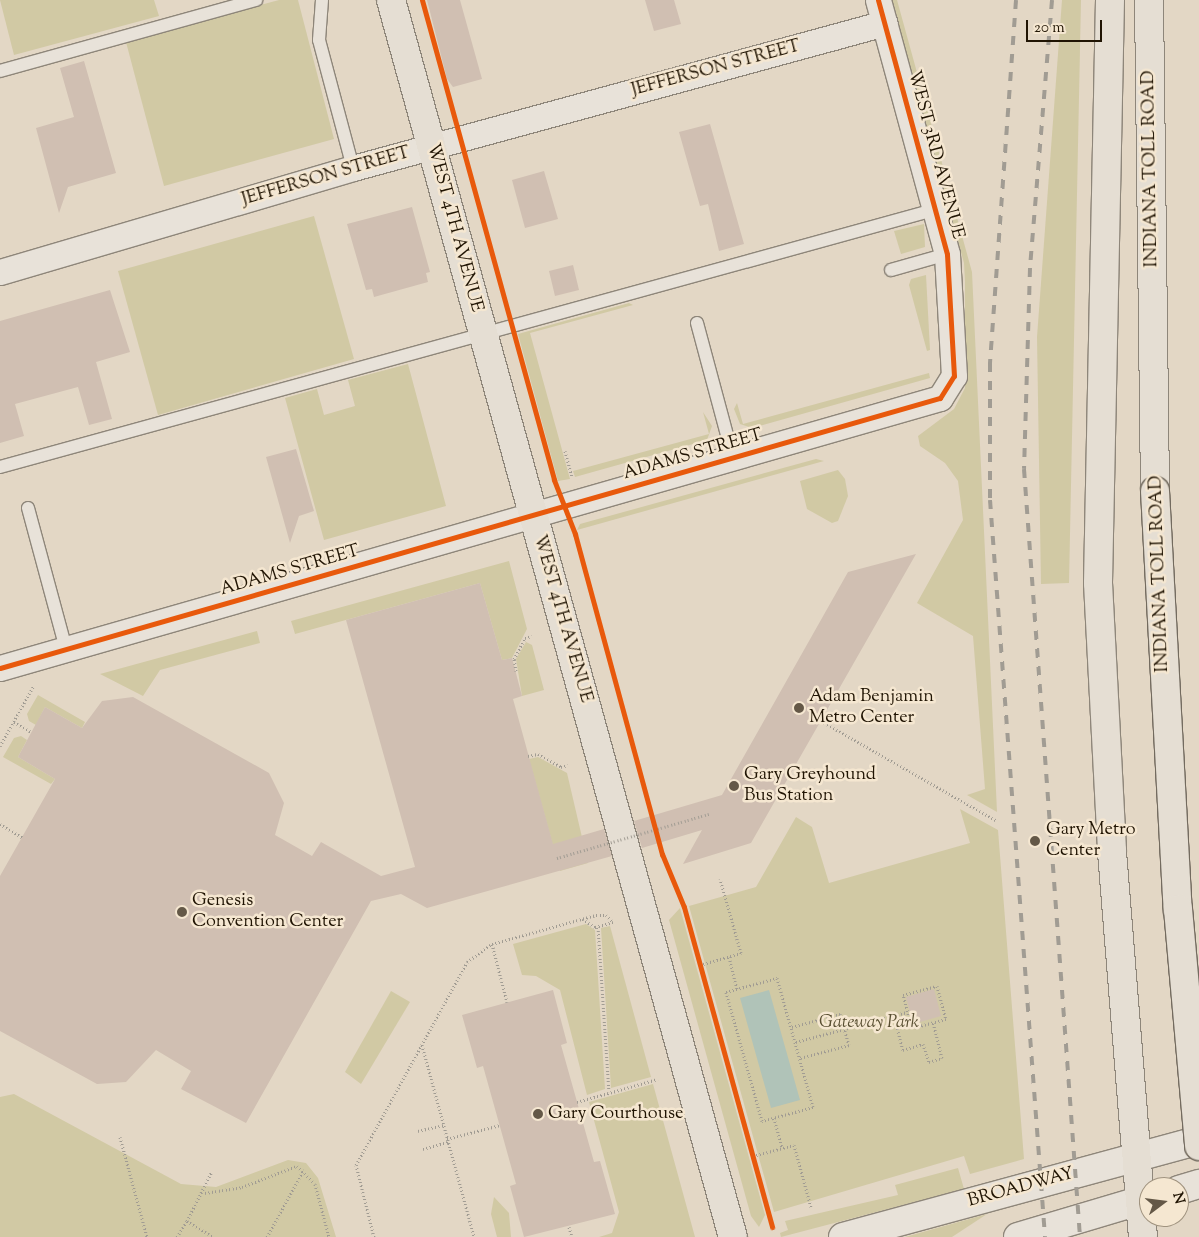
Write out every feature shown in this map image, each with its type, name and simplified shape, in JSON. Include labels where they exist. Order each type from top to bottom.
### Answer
[{"type":"main road","name":"WEST 4TH AVENUE","points":[[391,0],[733,1237]]},
{"type":"main road","points":[[1110,0],[1098,583],[1112,852],[1136,1156],[1140,1177]]},
{"type":"main road","name":"INDIANA TOLL ROAD","points":[[1149,0],[1155,491],[1178,909],[1199,1146]]},
{"type":"main road","name":"BROADWAY","points":[[843,1237],[1199,1140]]},
{"type":"main road","points":[[1018,1237],[1139,1201]]},
{"type":"street","name":"JEFFERSON STREET","points":[[0,272],[353,168],[432,148],[881,11]]},
{"type":"street","name":"WEST 3RD AVENUE","points":[[881,11],[937,209],[947,254],[954,376],[945,394],[933,401]]},
{"type":"street","name":"ADAMS STREET","points":[[0,668],[933,401]]},
{"type":"lane","points":[[0,71],[256,0]]},
{"type":"lane","points":[[322,0],[319,40],[353,168]]},
{"type":"lane","points":[[0,467],[482,332],[937,209]]},
{"type":"lane","points":[[891,270],[947,254]]},
{"type":"lane","points":[[697,323],[733,457]]},
{"type":"lane","points":[[28,508],[66,649]]},
{"type":"path","points":[[516,671],[514,658],[525,638],[532,636]]},
{"type":"path","points":[[0,746],[33,687]]},
{"type":"path","points":[[821,721],[997,821]]},
{"type":"path","points":[[14,722],[31,732]]},
{"type":"path","points":[[528,756],[538,754],[561,767],[568,765]]},
{"type":"path","points":[[557,858],[712,813]]},
{"type":"path","points":[[0,824],[22,837]]},
{"type":"path","points":[[654,825],[657,835]]},
{"type":"path","points":[[700,965],[741,953],[720,879]]},
{"type":"path","points":[[374,1237],[356,1165],[467,962],[492,944],[582,919],[601,914],[613,922],[598,926],[582,919]]},
{"type":"path","points":[[598,926],[609,1092]]},
{"type":"path","points":[[492,944],[507,1002]]},
{"type":"path","points":[[698,956],[703,974]]},
{"type":"path","points":[[729,957],[738,989]]},
{"type":"path","points":[[778,978],[792,1027],[813,1107],[762,1121],[726,992],[778,978]]},
{"type":"path","points":[[937,986],[946,1019],[933,1022],[912,1028],[903,995],[937,986]]},
{"type":"path","points":[[796,1042],[907,1012]]},
{"type":"path","points":[[792,1027],[840,1014],[849,1045],[800,1058]]},
{"type":"path","points":[[894,1015],[903,1050],[923,1044],[929,1062],[942,1058],[933,1022]]},
{"type":"path","points":[[421,1044],[474,1237]]},
{"type":"path","points":[[577,1102],[658,1079]]},
{"type":"path","points":[[774,1118],[782,1148]]},
{"type":"path","points":[[418,1131],[443,1125]]},
{"type":"path","points":[[423,1149],[500,1125]]},
{"type":"path","points":[[120,1137],[147,1237]]},
{"type":"path","points":[[754,1156],[794,1145],[811,1207]]},
{"type":"path","points":[[751,1147],[756,1165]]},
{"type":"path","points":[[205,1192],[242,1187],[292,1166],[304,1169],[314,1184],[329,1237]]},
{"type":"path","points":[[267,1237],[304,1169]]},
{"type":"path","points":[[178,1237],[205,1192],[211,1173]]},
{"type":"path","points":[[187,1221],[214,1237]]},
{"type":"path","points":[[569,1227],[572,1237]]},
{"type":"green space","points":[[0,0],[154,0],[159,16],[14,55]]},
{"type":"green space","points":[[279,0],[298,0],[334,139],[164,186],[126,42]]},
{"type":"green space","points":[[891,0],[897,0],[972,272],[997,812],[967,795],[985,789],[973,636],[917,603],[963,520],[958,481],[945,463],[920,446],[918,436],[954,409],[965,388],[965,282],[964,263]]},
{"type":"green space","points":[[1062,0],[1081,0],[1069,583],[1041,584],[1037,337]]},
{"type":"green space","points":[[314,216],[354,359],[158,415],[118,271]]},
{"type":"green space","points":[[924,224],[925,247],[901,254],[894,231]]},
{"type":"green space","points":[[926,275],[930,350],[927,351],[909,285],[911,279]]},
{"type":"green space","points":[[629,303],[633,305],[530,333],[570,479],[558,481],[518,334]]},
{"type":"green space","points":[[408,364],[446,506],[324,540],[285,398],[317,389],[324,415],[355,406],[348,380]]},
{"type":"green space","points":[[929,373],[930,378],[752,428],[740,424],[734,409],[737,403],[743,424]]},
{"type":"green space","points":[[703,412],[712,426],[707,440],[575,477],[573,471],[709,434]]},
{"type":"green space","points":[[816,459],[824,461],[577,530],[580,524]]},
{"type":"green space","points":[[838,470],[845,479],[848,496],[838,521],[832,523],[807,509],[800,481]]},
{"type":"green space","points":[[509,561],[527,629],[512,658],[502,660],[480,583],[295,634],[291,621]]},
{"type":"green space","points":[[257,631],[260,643],[160,670],[143,696],[100,674]]},
{"type":"green space","points":[[526,642],[532,645],[544,690],[522,696],[516,659]]},
{"type":"green space","points":[[38,695],[85,722],[82,728],[45,707],[36,725],[29,721],[27,714]]},
{"type":"green space","points":[[21,736],[27,740],[18,757],[55,779],[51,784],[3,757],[14,738]]},
{"type":"green space","points":[[538,757],[567,773],[588,863],[560,871],[529,759]]},
{"type":"green space","name":"Gateway Park","points":[[960,809],[998,830],[1024,1159],[970,1174],[964,1156],[774,1212],[689,906],[756,887],[796,817],[812,827],[829,883],[970,843]]},
{"type":"green space","points":[[680,908],[765,1215],[759,1227],[751,1216],[669,920]]},
{"type":"green space","points":[[586,924],[595,930],[605,1089],[587,1095],[560,990],[536,976],[522,975],[513,944]]},
{"type":"green space","points":[[610,926],[651,1077],[611,1088],[601,928]]},
{"type":"green space","points":[[391,991],[410,1002],[361,1084],[345,1072]]},
{"type":"green space","points":[[653,1084],[695,1237],[599,1237],[612,1233],[619,1212],[589,1102]]},
{"type":"green space","points":[[14,1094],[181,1184],[216,1187],[288,1160],[306,1163],[318,1178],[336,1237],[0,1237],[0,1097]]},
{"type":"green space","points":[[958,1168],[964,1189],[781,1237],[780,1233],[788,1230],[785,1221],[898,1195],[895,1185]]},
{"type":"green space","points":[[494,1197],[509,1213],[511,1237],[497,1237],[491,1214]]},
{"type":"green space","points":[[987,1214],[952,1237],[905,1237]]},
{"type":"shaded area","points":[[769,990],[800,1100],[771,1108],[740,998]]},
{"type":"building","points":[[427,0],[460,0],[482,79],[453,87],[447,79]]},
{"type":"building","points":[[645,0],[674,0],[681,24],[654,31]]},
{"type":"building","points":[[84,61],[116,173],[68,187],[59,213],[36,128],[74,117],[60,68]]},
{"type":"building","points":[[710,124],[744,244],[719,251],[708,204],[700,206],[679,132]]},
{"type":"building","points":[[544,171],[558,219],[525,228],[512,180]]},
{"type":"building","points":[[412,207],[430,272],[426,273],[428,282],[374,297],[372,289],[366,290],[347,224]]},
{"type":"building","points":[[573,265],[579,290],[555,296],[549,271]]},
{"type":"building","points":[[110,290],[130,352],[96,362],[112,419],[89,425],[78,387],[15,404],[24,436],[0,443],[0,321]]},
{"type":"building","points":[[296,449],[314,511],[299,516],[290,543],[266,457]]},
{"type":"building","name":"Adam Benjamin Metro Center","points":[[916,554],[751,843],[683,864],[702,830],[642,848],[634,821],[722,795],[848,572]]},
{"type":"building","name":"Genesis Convention Center","points":[[480,583],[502,660],[512,658],[522,696],[513,699],[553,844],[604,829],[612,856],[427,908],[401,894],[371,901],[246,1123],[181,1089],[191,1071],[156,1050],[126,1082],[97,1084],[0,1031],[0,876],[55,779],[18,757],[45,707],[82,728],[102,701],[133,697],[269,773],[284,803],[275,835],[312,856],[321,842],[381,876],[415,867],[346,620]]},
{"type":"building","points":[[934,989],[941,1016],[913,1024],[906,997]]},
{"type":"building","name":"Gary Courthouse","points":[[553,990],[567,1043],[561,1045],[594,1162],[600,1161],[615,1214],[524,1237],[510,1186],[516,1184],[483,1066],[477,1068],[462,1015]]},
{"type":"railway","points":[[1016,0],[990,363],[990,500],[1045,1237]]},
{"type":"railway","points":[[1052,0],[1030,268],[1024,469],[1080,1237]]},
{"type":"cycle path","points":[[422,0],[554,480],[575,534],[662,854],[684,907],[772,1227]]},
{"type":"cycle path","points":[[0,668],[940,398],[954,376],[947,254],[878,0]]},
{"type":"place","name":"Adam Benjamin Metro Center","points":[[799,708]]},
{"type":"place","name":"Gary Greyhound Bus Station","points":[[734,786]]},
{"type":"place","name":"Gary Metro Center","points":[[1035,841]]},
{"type":"place","name":"Genesis Convention Center","points":[[182,912]]},
{"type":"place","name":"Gary Courthouse","points":[[538,1114]]}]
